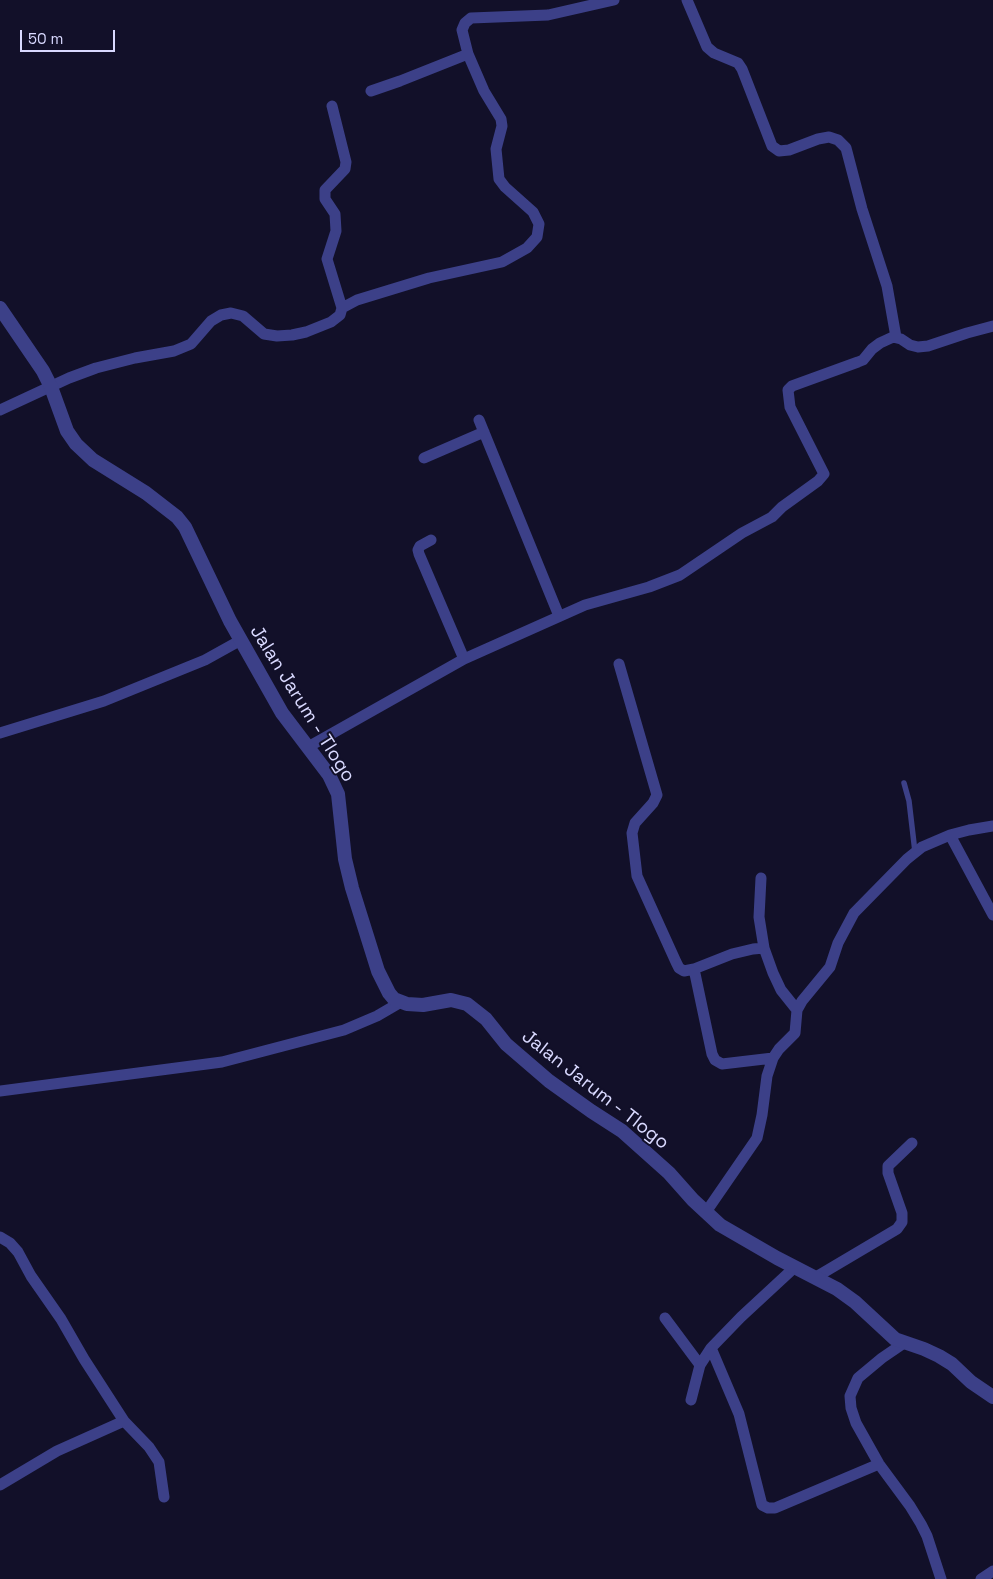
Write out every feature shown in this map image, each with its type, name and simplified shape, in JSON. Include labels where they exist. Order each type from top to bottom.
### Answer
[{"type":"street","points":[[342,308],[358,300],[429,278],[502,262],[527,248],[537,237],[538,224],[534,212],[505,187],[499,179],[496,149],[502,126],[501,118],[484,91],[468,54],[462,30],[465,23],[471,18],[548,15],[614,0]]},
{"type":"street","points":[[687,0],[707,47],[714,53],[738,63],[742,69],[772,146],[779,151],[789,150],[818,139],[829,138],[838,140],[846,148],[862,209],[887,286],[896,337]]},
{"type":"street","points":[[370,90],[400,81],[468,54]]},
{"type":"street","points":[[0,410],[96,368],[174,351],[191,344],[211,321],[221,315],[231,313],[243,316],[264,334],[277,336],[306,332],[331,322],[340,315],[342,308],[328,259],[336,231],[335,214],[325,199],[325,190],[345,169],[346,162],[332,106]]},
{"type":"street","name":"Jalan Jarum - Tlogo","points":[[0,308],[33,355],[51,387],[67,431],[76,444],[93,460],[146,493],[177,517],[185,527],[214,589],[282,713],[329,775],[338,794],[345,859],[352,888],[378,970],[389,993],[400,1002],[424,1005],[452,1000],[467,1004],[486,1019],[506,1044],[549,1081],[622,1131],[669,1173],[720,1225],[838,1289],[895,1339],[939,1356],[993,1397]]},
{"type":"street","points":[[308,747],[464,658],[585,604],[650,587],[680,575],[742,533],[772,517],[782,507],[818,481],[824,474],[790,407],[788,390],[792,386],[863,360],[880,343],[896,337],[914,347],[928,346],[993,326]]},
{"type":"street","points":[[479,420],[559,616]]},
{"type":"street","points":[[424,458],[484,432]]},
{"type":"street","points":[[431,540],[420,546],[419,554],[464,658]]},
{"type":"street","points":[[0,733],[104,701],[205,660],[241,640]]},
{"type":"street","points":[[619,664],[657,795],[654,803],[635,823],[632,833],[637,876],[679,968],[684,971],[694,969],[732,954],[764,948]]},
{"type":"street","points":[[706,1212],[757,1138],[767,1076],[773,1058],[794,1032],[797,1010],[830,966],[845,929],[854,913],[915,852],[933,841],[969,830],[993,826]]},
{"type":"street","points":[[950,836],[993,915]]},
{"type":"street","points":[[762,878],[759,917],[764,948],[781,990],[797,1010]]},
{"type":"street","points":[[694,969],[715,1060],[722,1064],[773,1058]]},
{"type":"street","points":[[0,1091],[222,1062],[344,1030],[377,1016],[400,1002]]},
{"type":"street","points":[[816,1277],[897,1229],[902,1222],[902,1213],[888,1173],[888,1166],[912,1143]]},
{"type":"street","points":[[0,1237],[18,1252],[31,1276],[61,1319],[124,1421],[149,1447],[159,1462],[164,1497]]},
{"type":"street","points":[[692,1400],[700,1365],[711,1348],[795,1267]]},
{"type":"street","points":[[664,1318],[700,1365]]},
{"type":"street","points":[[904,1343],[863,1373],[855,1383],[850,1396],[851,1408],[856,1422],[879,1464],[921,1524],[927,1536],[941,1579]]},
{"type":"street","points":[[711,1348],[740,1414],[762,1505],[768,1508],[775,1508],[879,1464]]},
{"type":"street","points":[[0,1485],[57,1451],[124,1421]]},
{"type":"street","points":[[981,1579],[993,1571]]},
{"type":"lane","points":[[904,783],[909,801],[915,852]]}]
